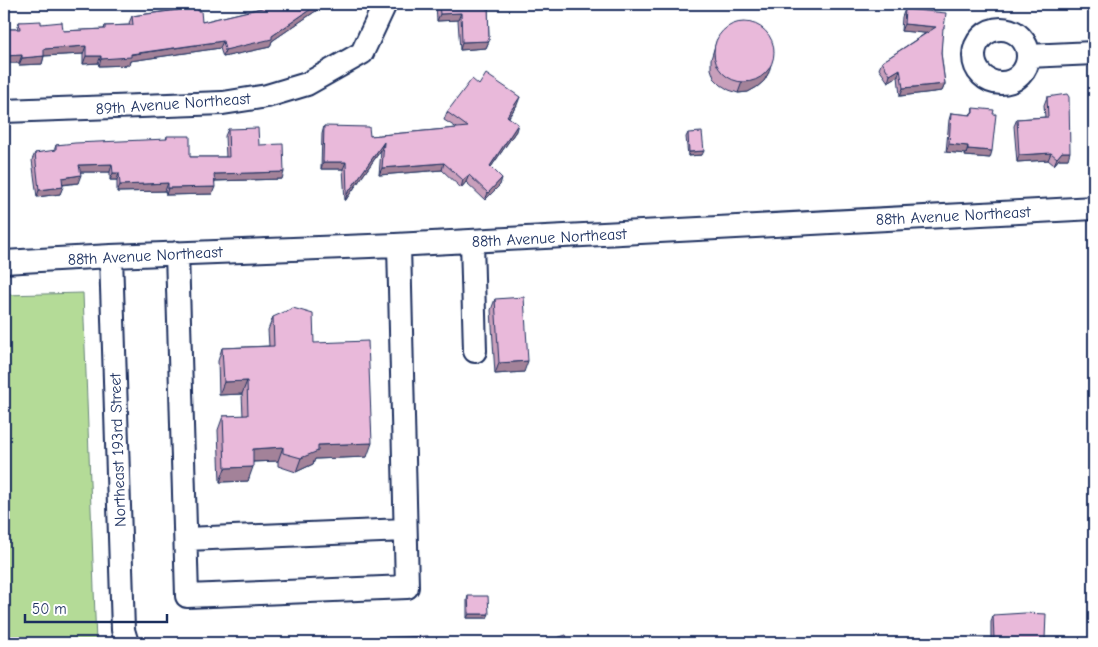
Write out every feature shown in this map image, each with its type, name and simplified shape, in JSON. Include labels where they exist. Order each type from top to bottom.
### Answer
[{"type":"street","name":"89th Avenue Northeast","points":[[4,111],[223,103],[267,96],[308,84],[362,53],[385,4]]},
{"type":"street","points":[[1028,56],[1094,53]]},
{"type":"street","name":"88th Avenue Northeast","points":[[4,262],[178,253],[399,245],[1094,208]]},
{"type":"street","points":[[472,241],[475,351]]},
{"type":"street","points":[[178,253],[187,596],[197,596],[407,586],[399,245]]},
{"type":"street","name":"Northeast 193rd Street","points":[[111,256],[123,630],[127,643]]},
{"type":"street","points":[[186,539],[405,530]]},
{"type":"green space","points":[[83,293],[96,643],[4,643],[4,295]]},
{"type":"building","points":[[177,4],[197,4],[198,11],[201,11],[202,22],[274,4],[318,4],[272,36],[272,39],[225,50],[223,41],[131,54],[131,57],[101,59],[101,56],[86,56],[86,46],[44,49],[44,56],[22,58],[22,55],[4,56],[4,29],[20,29],[19,22],[41,21],[41,24],[62,22],[63,31],[105,29],[105,26],[133,25],[132,16],[178,10]]},
{"type":"building","points":[[439,4],[488,4],[489,41],[462,42],[461,13],[440,14]]},
{"type":"building","points":[[905,9],[946,13],[941,53],[945,84],[903,88],[900,69],[890,75],[882,62],[936,27],[904,24]]},
{"type":"building","points":[[744,22],[760,27],[765,31],[769,36],[774,52],[769,68],[765,73],[760,77],[744,82],[728,77],[723,73],[719,68],[714,52],[719,36],[723,31],[728,27]]},
{"type":"building","points":[[486,74],[520,97],[507,116],[518,124],[490,166],[502,178],[488,193],[469,175],[463,180],[444,163],[382,168],[384,142],[347,194],[346,162],[323,162],[324,126],[369,127],[370,136],[468,127],[447,112],[472,79],[479,85]]},
{"type":"building","points":[[1067,94],[1069,97],[1070,152],[1062,152],[1057,158],[1051,153],[1019,155],[1017,119],[1048,117],[1047,97]]},
{"type":"building","points":[[973,108],[994,110],[993,114],[996,114],[992,151],[968,149],[968,146],[949,144],[951,113],[971,115]]},
{"type":"building","points":[[258,128],[259,145],[283,144],[284,172],[214,174],[215,187],[168,188],[168,183],[120,185],[119,173],[113,173],[112,164],[79,165],[81,175],[62,178],[63,187],[39,190],[35,153],[56,150],[56,145],[167,139],[167,136],[190,136],[190,157],[229,157],[228,129]]},
{"type":"building","points":[[702,132],[704,151],[689,152],[688,133]]},
{"type":"building","points":[[4,144],[7,193],[4,194]]},
{"type":"building","points":[[524,297],[528,361],[499,363],[495,299]]},
{"type":"building","points":[[293,308],[313,314],[314,343],[368,341],[372,443],[318,445],[318,451],[301,458],[283,453],[283,447],[253,449],[253,467],[225,468],[223,416],[248,415],[247,381],[224,382],[222,348],[274,346],[273,317]]},
{"type":"building","points":[[468,596],[488,596],[489,614],[469,614]]},
{"type":"building","points":[[1046,614],[1045,639],[1065,639],[1065,643],[936,643],[936,641],[994,639],[993,615]]},
{"type":"building","points":[[566,635],[569,643],[551,643],[550,640]]},
{"type":"building","points":[[428,636],[429,643],[359,643],[378,642],[377,638]]},
{"type":"building","points":[[247,640],[247,643],[208,643],[208,642]]}]
